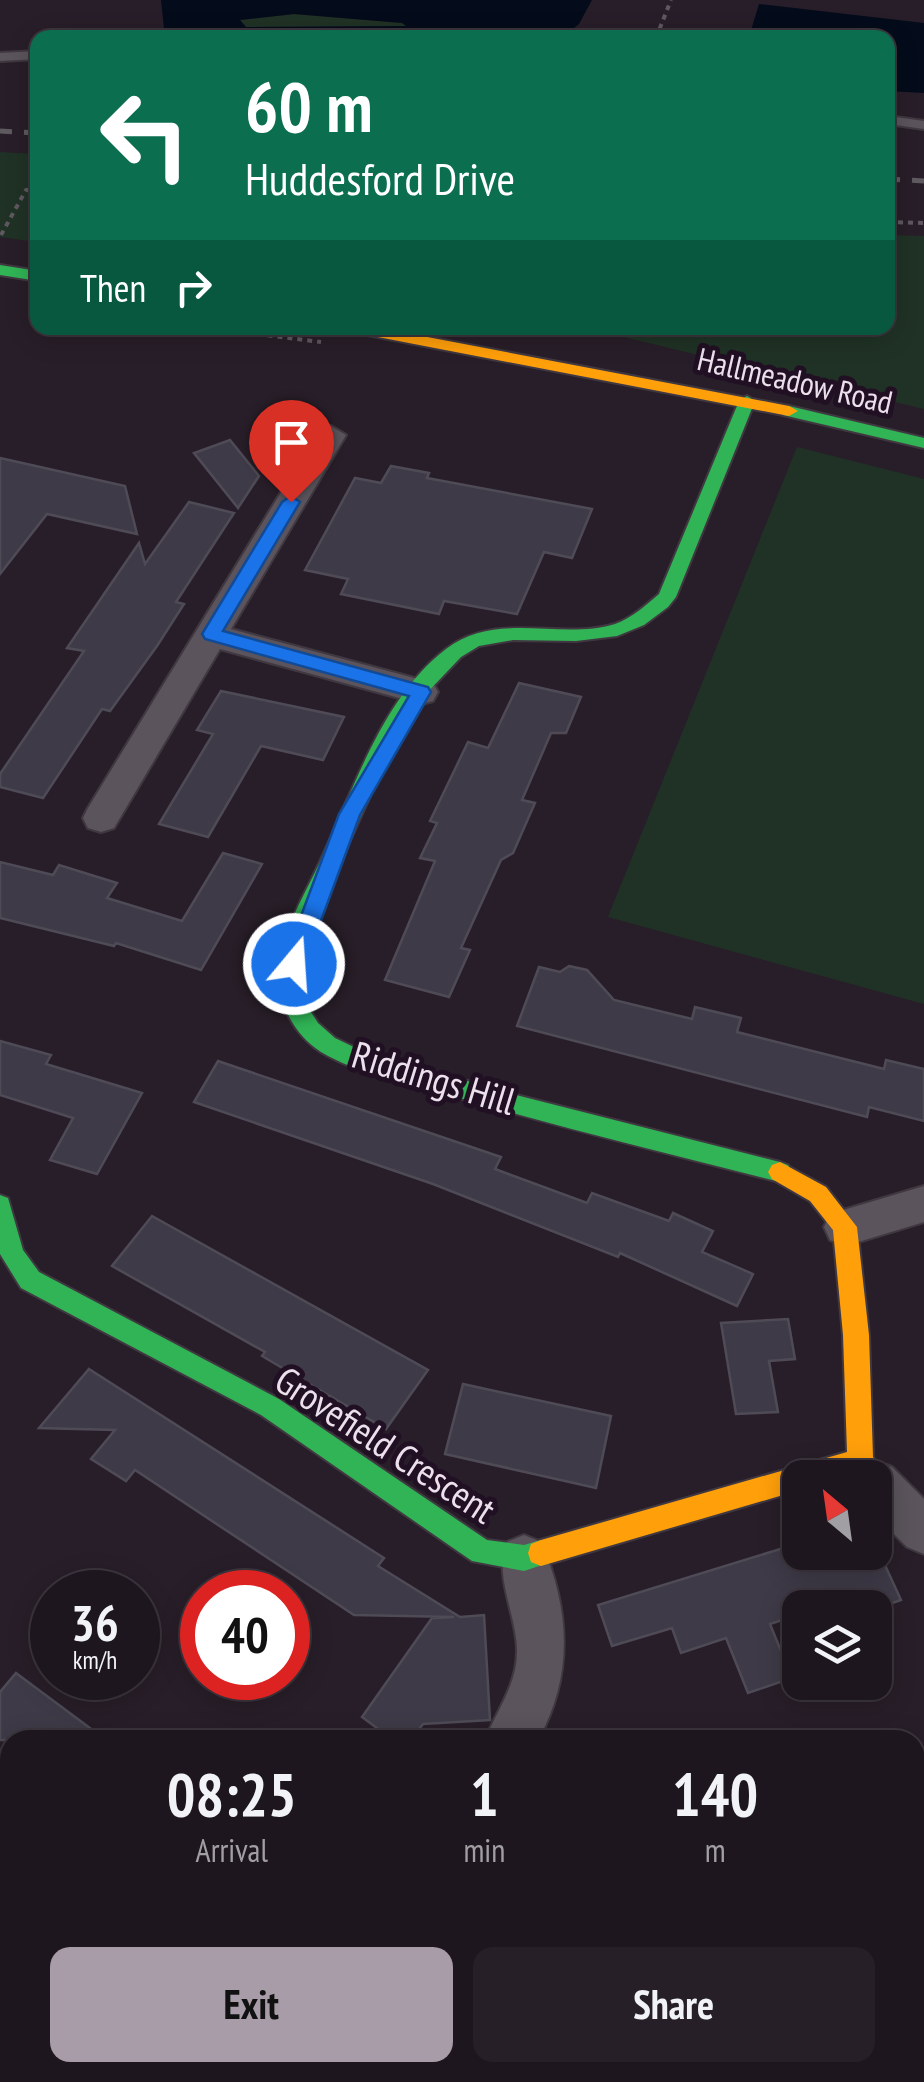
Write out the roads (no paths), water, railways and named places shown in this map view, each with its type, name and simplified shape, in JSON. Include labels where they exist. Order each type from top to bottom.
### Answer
[{"type":"street","points":[[0,270],[30,275]]},
{"type":"street","name":"Hallmeadow Road","points":[[394,335],[747,401],[924,444]]},
{"type":"street","name":"Riddings Hill","points":[[747,401],[667,596],[648,619],[624,630],[514,633],[482,640],[455,650],[421,692],[350,814],[299,942],[289,986],[298,1012],[322,1041],[464,1090],[781,1172],[818,1194],[845,1227]]},
{"type":"street","points":[[101,818],[331,436]]},
{"type":"street","points":[[212,634],[421,692]]},
{"type":"street","points":[[868,1460],[845,1227],[924,1204]]},
{"type":"street","name":"Grovefield Crescent","points":[[0,1205],[12,1254],[30,1280],[50,1294],[270,1407],[482,1552],[524,1558],[782,1494]]},
{"type":"street","points":[[892,1497],[924,1531]]},
{"type":"street","points":[[515,1730],[542,1679],[541,1634],[524,1558]]},
{"type":"lane","points":[[0,58],[30,56]]},
{"type":"lane","points":[[895,121],[924,125]]},
{"type":"water","points":[[161,0],[592,0],[572,30],[164,30]],"holes":[[[294,14],[406,26],[246,27],[240,20]]]},
{"type":"water","points":[[759,4],[924,23],[924,93],[895,91],[895,30],[751,30]]},
{"type":"railway","points":[[0,131],[30,133]]},
{"type":"railway","points":[[895,179],[924,181]]}]
